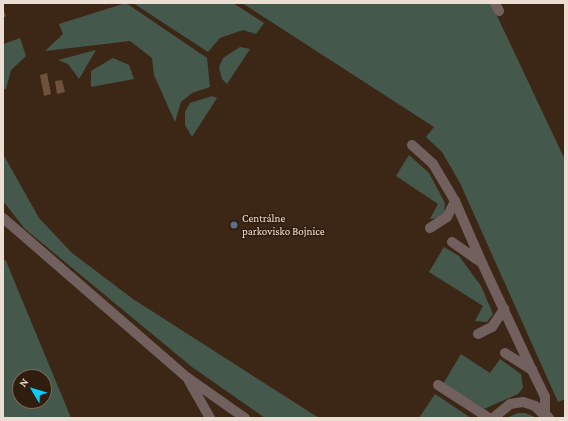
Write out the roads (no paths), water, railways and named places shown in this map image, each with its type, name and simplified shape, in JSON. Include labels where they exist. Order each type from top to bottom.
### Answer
[{"type":"street","points":[[412,145],[433,164],[456,201],[482,263],[545,397],[547,417]]},
{"type":"street","points":[[430,228],[447,217],[456,201]]},
{"type":"street","points":[[3,218],[188,378],[245,418]]},
{"type":"street","points":[[452,242],[482,263]]},
{"type":"street","points":[[478,334],[492,327],[504,309]]},
{"type":"street","points":[[505,352],[532,370]]},
{"type":"street","points":[[188,378],[210,418]]},
{"type":"street","points":[[438,385],[489,418]]},
{"type":"street","points":[[493,418],[510,404],[523,402],[547,417]]},
{"type":"place","name":"Centrálne parkovisko Bojnice","points":[[234,225]]}]
